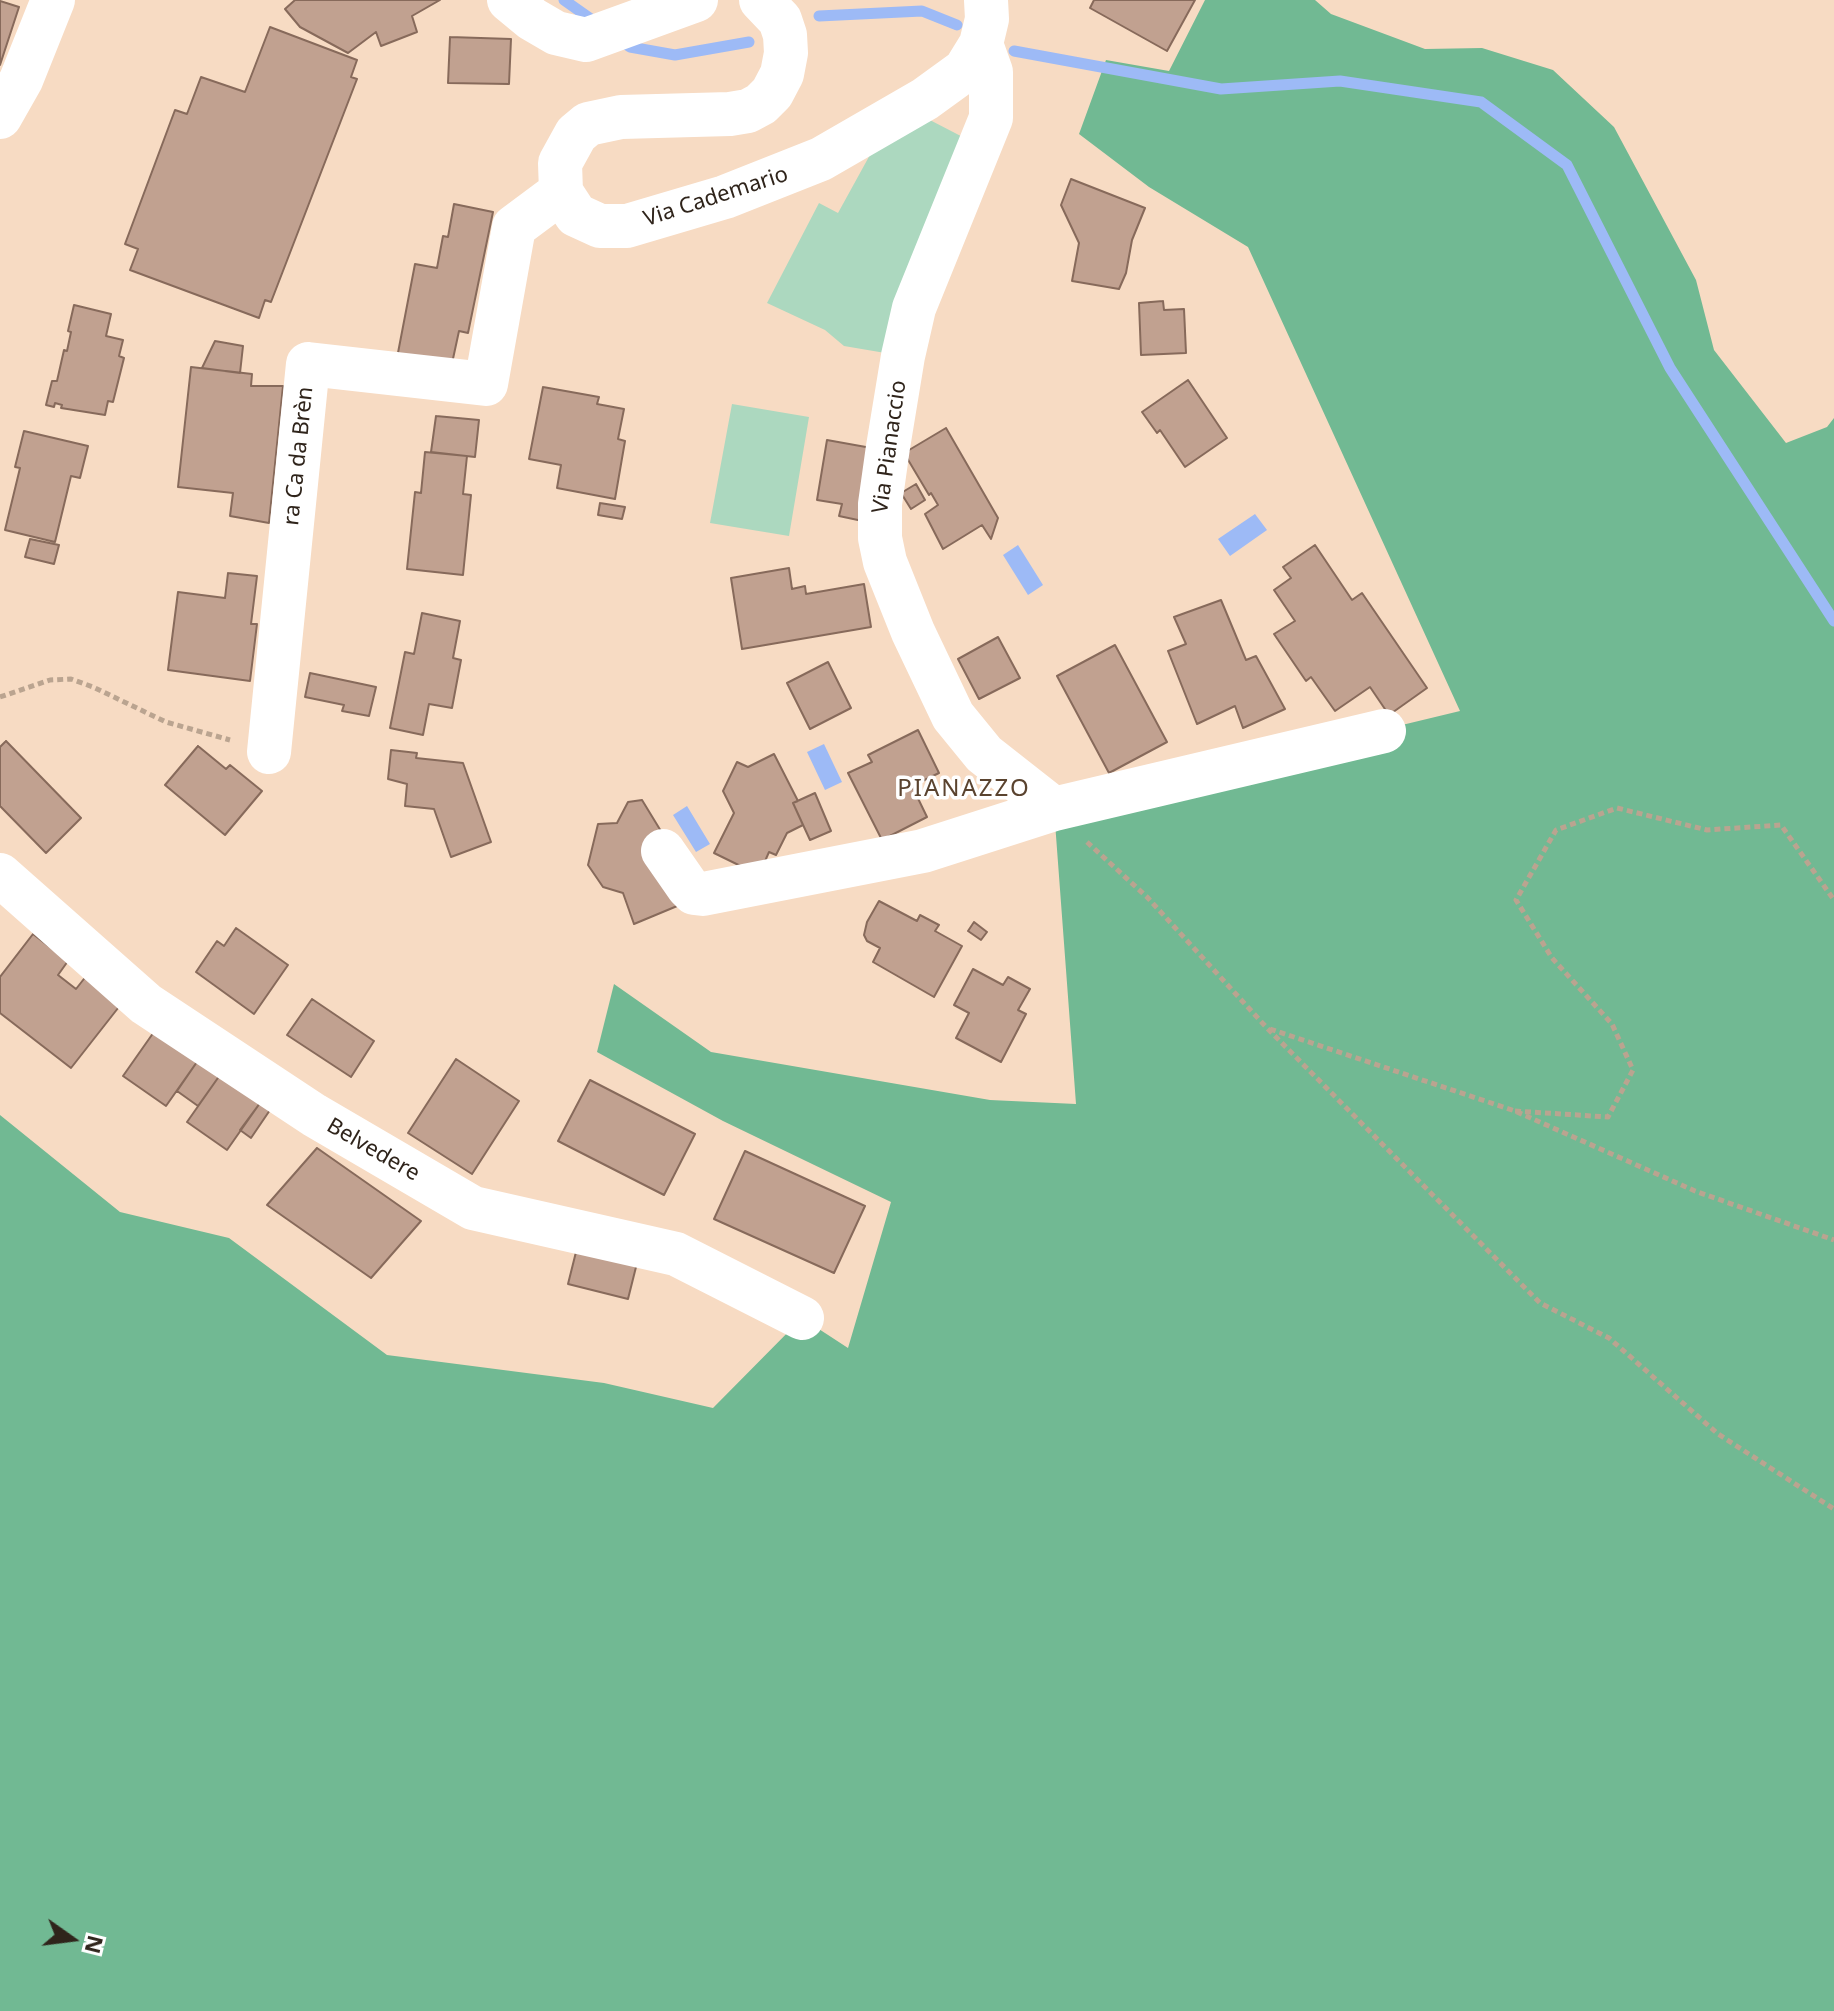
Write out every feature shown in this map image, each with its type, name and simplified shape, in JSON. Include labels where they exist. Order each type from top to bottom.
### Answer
[{"type":"street","points":[[0,117],[21,80],[53,0]]},
{"type":"street","points":[[509,0],[556,33],[586,40],[625,20],[696,0]]},
{"type":"street","points":[[561,192],[560,163],[576,134],[588,124],[621,117],[730,114],[748,111],[761,104],[777,83],[786,53],[780,20],[761,0]]},
{"type":"street","name":"Via Cademario","points":[[561,192],[576,215],[600,226],[627,226],[725,197],[821,159],[925,99],[965,70],[981,44],[987,19],[986,0]]},
{"type":"street","name":"Via Pianaccio","points":[[981,44],[991,72],[991,118],[914,308],[888,447],[880,504],[880,538],[885,562],[913,632],[953,716],[984,754],[1054,809]]},
{"type":"street","name":"ra Ca da Brèn","points":[[269,752],[308,364],[486,384],[514,227],[561,192]]},
{"type":"street","points":[[663,851],[688,887],[694,893],[703,894],[923,851],[1054,809],[1384,731]]},
{"type":"street","name":"Belvedere","points":[[0,875],[146,1004],[314,1115],[473,1208],[676,1254],[802,1318]]},
{"type":"path","points":[[0,697],[50,680],[71,679],[166,722],[269,752]]},
{"type":"path","points":[[1515,1111],[1608,1117],[1633,1070],[1612,1024],[1552,958],[1516,900],[1556,830],[1617,808],[1707,830],[1781,825],[1834,900]]},
{"type":"path","points":[[1054,809],[1147,897],[1267,1028],[1540,1303],[1609,1338],[1718,1434],[1834,1509]]},
{"type":"path","points":[[1267,1028],[1515,1111],[1695,1191],[1834,1240]]},
{"type":"green space","points":[[1205,0],[1315,0],[1331,14],[1425,49],[1482,48],[1553,70],[1614,127],[1696,280],[1714,350],[1786,443],[1827,427],[1834,418],[1834,2011],[0,2011],[0,1115],[120,1212],[229,1238],[387,1355],[604,1383],[713,1408],[802,1318],[848,1348],[891,1202],[723,1121],[597,1052],[614,984],[711,1052],[990,1100],[1076,1104],[1054,809],[1460,711],[1248,247],[1149,187],[1079,134],[1106,60],[1169,71]]},
{"type":"green space","points":[[926,118],[982,147],[903,356],[844,346],[825,330],[767,303],[819,203],[838,213],[871,153]]},
{"type":"green space","points":[[732,404],[809,417],[789,536],[710,523]]},
{"type":"water","points":[[1255,514],[1267,530],[1230,556],[1218,539]]},
{"type":"water","points":[[1018,545],[1043,585],[1028,595],[1003,555]]},
{"type":"water","points":[[824,744],[842,782],[825,790],[807,752]]},
{"type":"water","points":[[687,806],[710,844],[696,852],[673,815]]},
{"type":"building","points":[[295,0],[440,0],[412,16],[417,32],[381,46],[376,32],[348,53],[300,27],[285,9]]},
{"type":"building","points":[[1094,0],[1195,0],[1167,51],[1090,8]]},
{"type":"building","points":[[0,1],[19,7],[0,65]]},
{"type":"building","points":[[270,27],[357,60],[351,77],[357,79],[271,302],[265,300],[259,318],[130,270],[138,249],[125,244],[175,110],[187,114],[201,77],[245,92]]},
{"type":"building","points":[[450,37],[511,39],[509,84],[448,83]]},
{"type":"building","points":[[1071,179],[1145,208],[1132,240],[1126,273],[1119,289],[1072,281],[1079,243],[1061,205]]},
{"type":"building","points":[[454,204],[493,212],[468,333],[459,331],[451,368],[397,358],[415,264],[437,268],[443,236],[448,237]]},
{"type":"building","points":[[1163,301],[1164,310],[1184,309],[1186,353],[1141,355],[1139,303]]},
{"type":"building","points":[[74,305],[111,314],[106,336],[123,340],[119,356],[124,358],[113,402],[108,401],[105,415],[61,408],[62,405],[55,403],[54,407],[46,405],[52,381],[57,381],[64,350],[67,351]]},
{"type":"building","points":[[215,341],[243,346],[240,373],[202,368]]},
{"type":"building","points":[[191,367],[252,374],[251,386],[283,386],[269,523],[230,516],[233,493],[178,487]]},
{"type":"building","points":[[1188,380],[1227,438],[1185,467],[1160,430],[1157,433],[1142,412]]},
{"type":"building","points":[[543,387],[599,397],[597,404],[624,409],[618,439],[625,441],[615,499],[557,488],[561,465],[529,459]]},
{"type":"building","points":[[436,416],[479,420],[475,457],[431,452]]},
{"type":"building","points":[[946,428],[998,518],[991,539],[982,525],[943,549],[925,514],[938,505],[904,453]]},
{"type":"building","points":[[24,431],[88,446],[80,478],[71,476],[55,542],[5,530],[20,468],[15,467]]},
{"type":"building","points":[[827,440],[877,449],[872,523],[839,516],[842,504],[817,500]]},
{"type":"building","points":[[425,452],[467,456],[463,494],[471,495],[463,575],[407,569],[415,492],[421,493]]},
{"type":"building","points":[[916,484],[925,500],[911,509],[901,493]]},
{"type":"building","points":[[600,503],[625,507],[622,519],[598,515]]},
{"type":"building","points":[[30,539],[59,545],[54,564],[25,557]]},
{"type":"building","points":[[1315,545],[1352,600],[1362,593],[1427,688],[1389,715],[1370,687],[1335,711],[1311,677],[1306,681],[1274,634],[1295,621],[1274,590],[1291,578],[1283,567]]},
{"type":"building","points":[[789,568],[792,589],[805,586],[806,594],[864,584],[871,627],[742,649],[731,578]]},
{"type":"building","points":[[228,573],[257,576],[251,624],[257,624],[250,681],[168,670],[178,592],[225,598]]},
{"type":"building","points":[[1221,600],[1246,660],[1256,656],[1285,709],[1243,728],[1235,706],[1197,724],[1168,651],[1186,644],[1174,617]]},
{"type":"building","points":[[422,613],[460,621],[453,658],[461,660],[452,708],[429,704],[423,735],[390,728],[405,652],[414,654]]},
{"type":"building","points":[[998,637],[1020,678],[979,699],[958,659]]},
{"type":"building","points":[[1115,645],[1167,742],[1109,773],[1057,676]]},
{"type":"building","points":[[828,662],[851,708],[810,729],[787,683]]},
{"type":"building","points":[[310,673],[376,687],[369,716],[342,711],[344,705],[305,697]]},
{"type":"building","points":[[918,730],[939,773],[912,786],[927,817],[882,840],[848,773],[872,762],[868,755]]},
{"type":"building","points":[[6,741],[81,818],[46,853],[0,806],[0,747]]},
{"type":"building","points":[[198,746],[226,769],[230,765],[262,791],[225,835],[165,785]]},
{"type":"building","points":[[391,750],[417,753],[416,758],[463,763],[491,842],[451,857],[434,809],[405,806],[407,784],[388,779]]},
{"type":"building","points":[[774,754],[798,801],[793,803],[803,825],[787,833],[776,855],[769,852],[759,875],[714,853],[734,813],[723,791],[737,762],[748,767]]},
{"type":"building","points":[[815,793],[831,831],[810,840],[793,803]]},
{"type":"building","points":[[642,800],[667,841],[682,904],[634,924],[623,893],[603,887],[588,865],[598,824],[617,823],[628,802]]},
{"type":"building","points":[[879,901],[917,921],[920,915],[939,925],[935,931],[962,946],[934,997],[873,962],[880,948],[867,941],[864,935],[867,922]]},
{"type":"building","points":[[974,922],[987,932],[981,940],[968,931]]},
{"type":"building","points":[[236,928],[288,965],[254,1014],[196,972],[217,941],[224,946]]},
{"type":"building","points":[[33,934],[68,961],[58,975],[76,989],[87,975],[122,1003],[71,1068],[0,1013],[0,977]]},
{"type":"building","points":[[973,969],[1003,985],[1008,977],[1030,989],[1018,1010],[1026,1014],[1001,1062],[956,1038],[969,1013],[954,1005]]},
{"type":"building","points":[[312,999],[374,1041],[351,1077],[287,1035]]},
{"type":"building","points":[[156,1029],[199,1059],[166,1106],[123,1076]]},
{"type":"building","points":[[199,1059],[220,1075],[198,1106],[177,1091]]},
{"type":"building","points":[[456,1059],[519,1101],[472,1174],[408,1133]]},
{"type":"building","points":[[220,1075],[260,1103],[227,1150],[187,1122]]},
{"type":"building","points":[[590,1080],[695,1134],[664,1195],[558,1141]]},
{"type":"building","points":[[260,1103],[270,1110],[251,1138],[240,1130]]},
{"type":"building","points":[[317,1148],[421,1221],[371,1278],[267,1205]]},
{"type":"building","points":[[745,1151],[865,1206],[834,1273],[714,1219]]},
{"type":"building","points":[[578,1244],[638,1259],[628,1299],[568,1284]]},
{"type":"waterway","points":[[564,0],[598,24]]},
{"type":"waterway","points":[[819,16],[922,11],[957,25]]},
{"type":"waterway","points":[[618,39],[630,47],[675,55],[749,42]]},
{"type":"waterway","points":[[1014,51],[1221,89],[1340,81],[1481,102],[1567,165],[1670,368],[1834,621]]},
{"type":"district","name":"PIANAZZO","points":[[964,789]]}]
